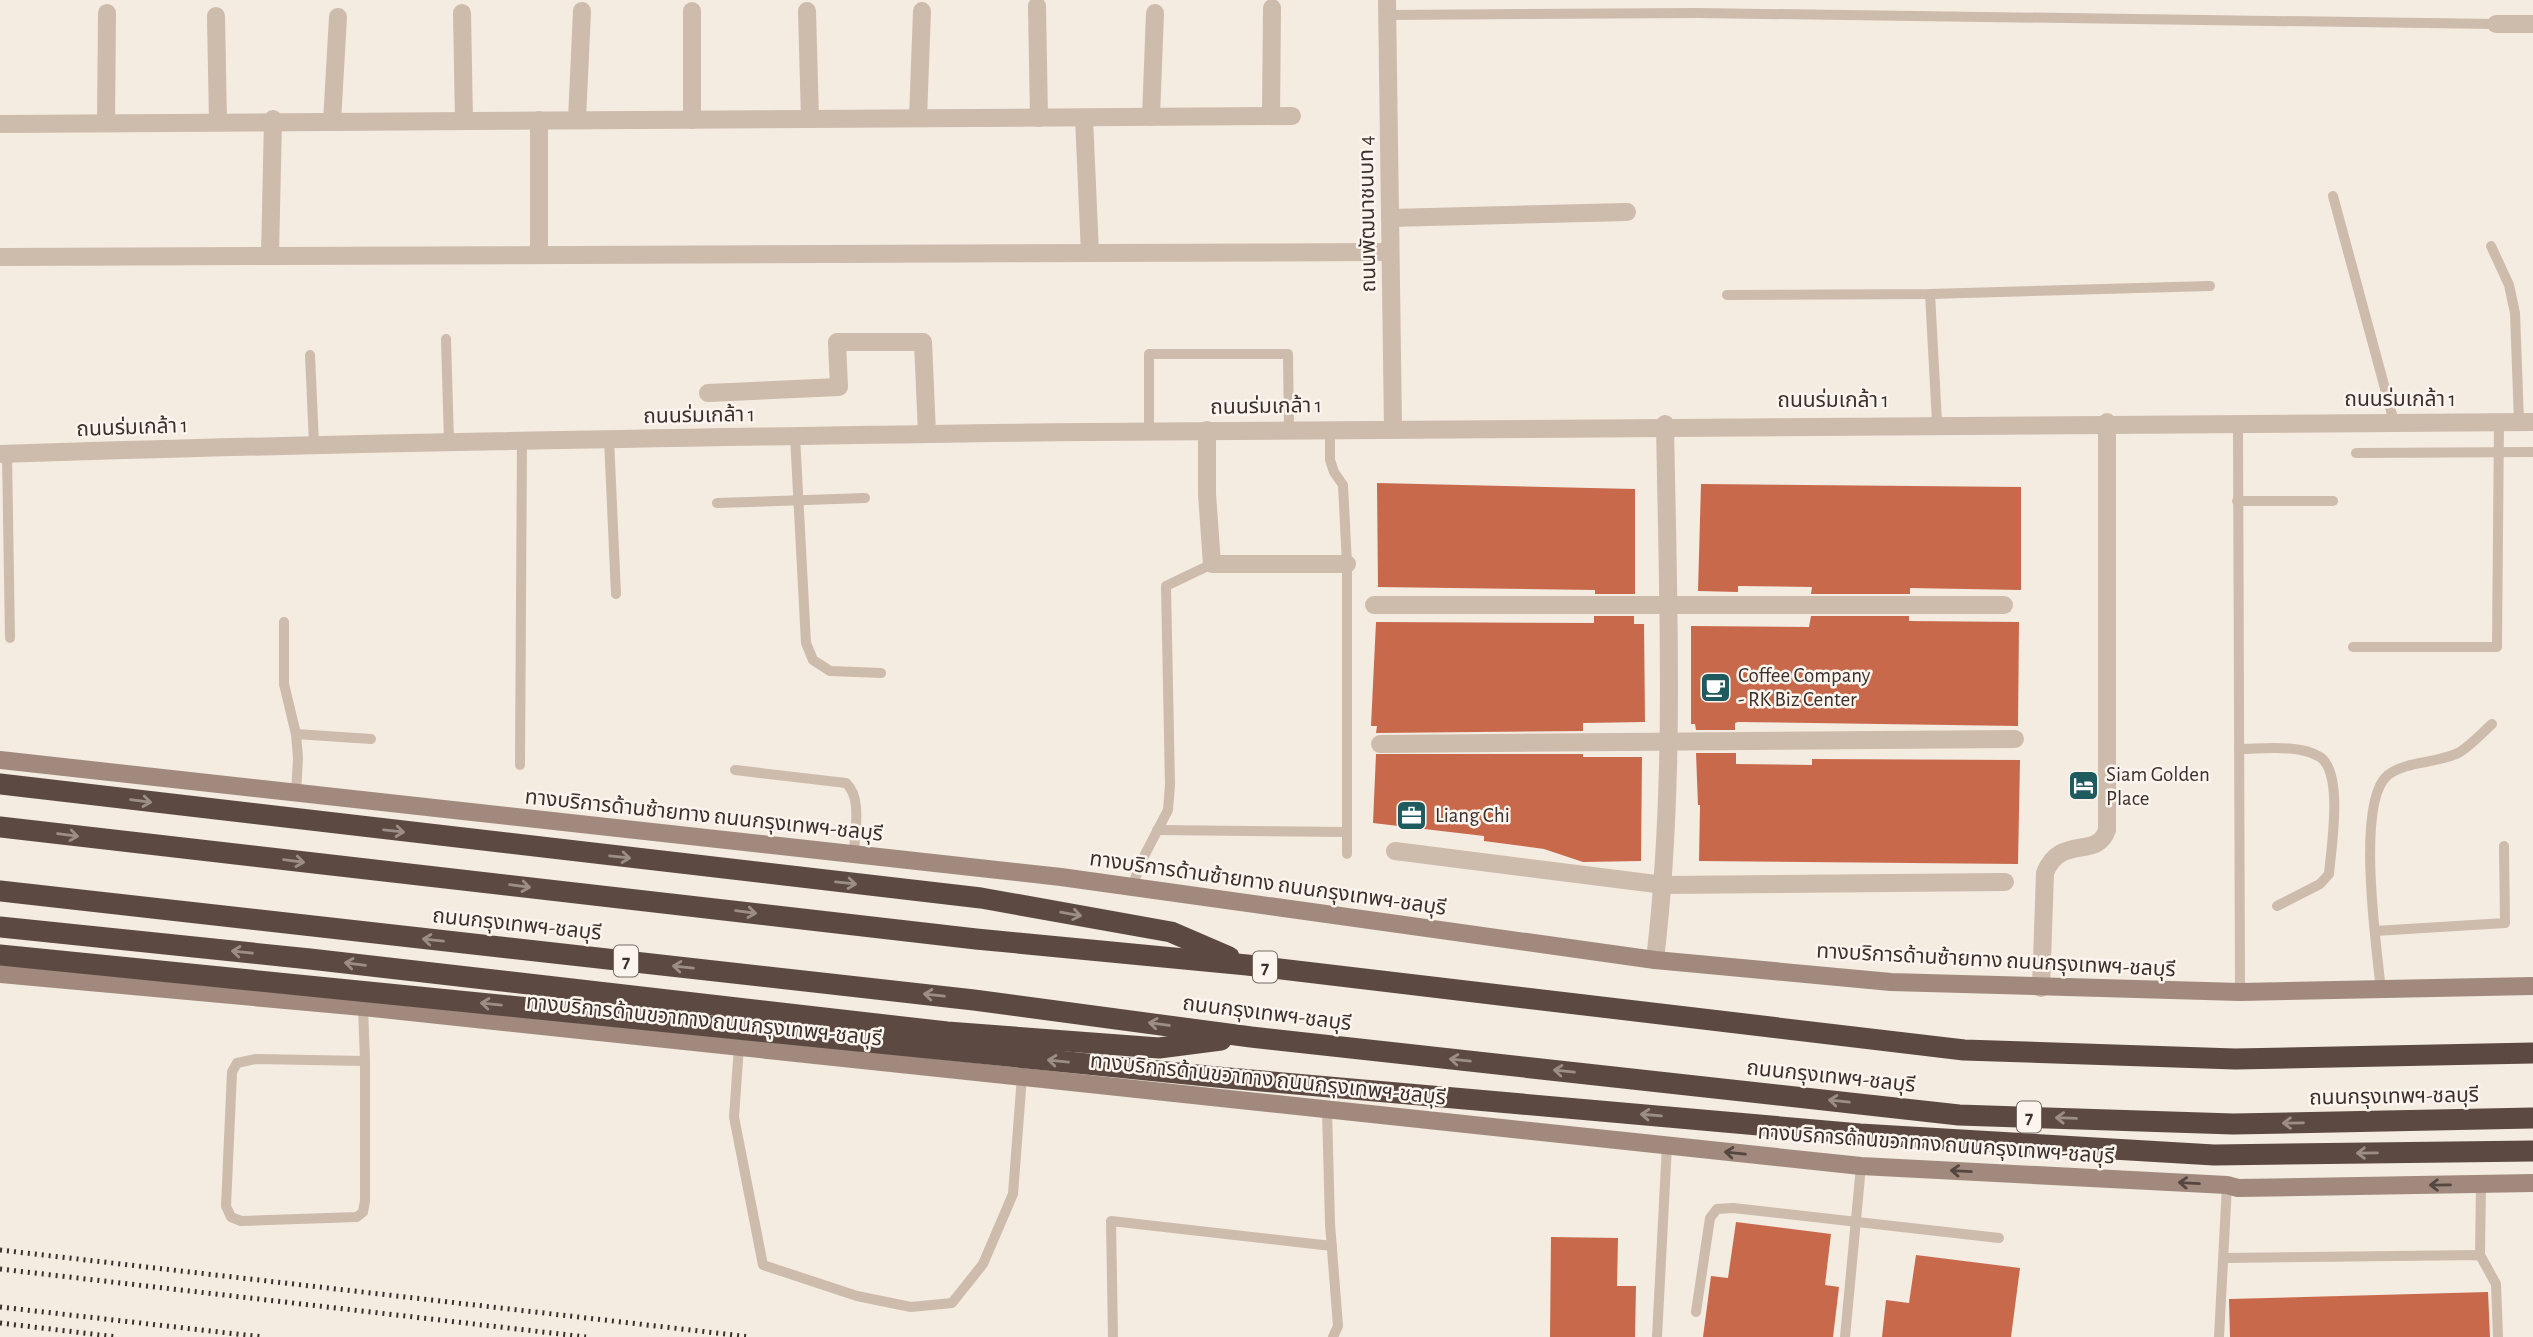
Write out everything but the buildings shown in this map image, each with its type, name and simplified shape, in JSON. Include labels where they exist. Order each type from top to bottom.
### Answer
[{"type":"highway","points":[[0,784],[326,824],[981,898],[1171,932],[1247,965]]},
{"type":"highway","name":"ถนนกรุงเทพฯ-ชลบุรี","points":[[0,827],[976,939],[1247,965],[1964,1050],[2235,1059],[2533,1053]]},
{"type":"highway","name":"ถนนกรุงเทพฯ-ชลบุรี","points":[[0,891],[974,1000],[1251,1037],[1959,1115],[2233,1124],[2533,1118]]},
{"type":"highway","points":[[0,927],[310,959],[947,1032],[1159,1048],[1251,1037]]},
{"type":"highway","points":[[0,955],[1217,1077],[1860,1134],[2214,1155],[2533,1150]]},
{"type":"main road","name":"ทางบริการด้านซ้ายทาง ถนนกรุงเทพฯ-ชลบุรี","points":[[0,760],[854,854],[1132,887],[1655,960],[1891,982],[2240,992],[2533,986]]},
{"type":"main road","name":"ทางบริการด้านขวาทาง ถนนกรุงเทพฯ-ชลบุรี","points":[[0,974],[363,1007],[1861,1166],[2227,1185],[2238,1188],[2533,1184]]},
{"type":"street","points":[[1037,6],[1039,118]]},
{"type":"street","points":[[1271,117],[1272,8]]},
{"type":"street","name":"ถนนพัฒนาชนบท 4","points":[[1387,8],[1392,427]]},
{"type":"street","points":[[577,120],[582,11]]},
{"type":"street","points":[[692,11],[692,120]]},
{"type":"street","points":[[807,11],[810,119]]},
{"type":"street","points":[[918,118],[922,11]]},
{"type":"street","points":[[106,123],[107,13]]},
{"type":"street","points":[[462,13],[464,121]]},
{"type":"street","points":[[1151,117],[1155,13]]},
{"type":"street","points":[[216,16],[218,122]]},
{"type":"street","points":[[332,122],[338,17]]},
{"type":"street","points":[[2496,24],[2533,24]]},
{"type":"street","points":[[0,124],[273,120],[332,122],[1292,117]]},
{"type":"street","points":[[1084,118],[1090,253]]},
{"type":"street","points":[[270,256],[273,120]]},
{"type":"street","points":[[539,120],[539,255]]},
{"type":"street","points":[[1390,218],[1627,212]]},
{"type":"street","points":[[0,257],[1390,252]]},
{"type":"street","points":[[708,393],[839,387],[838,342],[923,342],[927,434]]},
{"type":"street","name":"ถนนร่มเกล้า 1","points":[[3,454],[314,444],[1289,428],[1937,422],[2526,422]]},
{"type":"street","points":[[2041,988],[2045,873],[2050,860],[2062,851],[2096,844],[2107,830],[2107,422]]},
{"type":"street","points":[[1655,960],[1664,885],[1668,742],[1665,424]]},
{"type":"street","points":[[1207,430],[1207,494],[1212,564],[1347,564]]},
{"type":"street","points":[[1374,605],[2004,605]]},
{"type":"street","points":[[1380,744],[2015,739]]},
{"type":"street","points":[[1395,851],[1664,885],[2005,881]]},
{"type":"lane","points":[[1387,8],[2496,24]]},
{"type":"lane","points":[[2333,196],[2394,422]]},
{"type":"lane","points":[[2491,246],[2509,285],[2515,313],[2526,422]]},
{"type":"lane","points":[[1727,295],[1930,294],[2210,286]]},
{"type":"lane","points":[[1930,294],[1937,422]]},
{"type":"lane","points":[[446,339],[449,442]]},
{"type":"lane","points":[[1149,431],[1149,354],[1288,354],[1289,428]]},
{"type":"lane","points":[[310,355],[314,444]]},
{"type":"lane","points":[[2238,422],[2236,501],[2240,992]]},
{"type":"lane","points":[[2353,647],[2497,647],[2499,422]]},
{"type":"lane","points":[[1330,428],[1330,460],[1343,485],[1347,564],[1347,854]]},
{"type":"lane","points":[[795,436],[806,643],[813,660],[830,671],[881,673]]},
{"type":"lane","points":[[609,439],[616,594]]},
{"type":"lane","points":[[520,765],[522,441]]},
{"type":"lane","points":[[2356,453],[2533,452]]},
{"type":"lane","points":[[3,454],[10,638]]},
{"type":"lane","points":[[717,503],[865,498]]},
{"type":"lane","points":[[2236,501],[2333,501]]},
{"type":"lane","points":[[1132,887],[1141,862],[1168,810],[1170,785],[1166,586],[1212,564]]},
{"type":"lane","points":[[284,622],[284,684],[296,734],[298,758],[296,793]]},
{"type":"lane","points":[[2381,991],[2371,892],[2371,824],[2374,797],[2380,784],[2394,771],[2459,752],[2492,724]]},
{"type":"lane","points":[[296,734],[371,739]]},
{"type":"lane","points":[[2239,748],[2301,750],[2321,758],[2329,770],[2335,796],[2329,874],[2320,884],[2277,906]]},
{"type":"lane","points":[[735,770],[846,783],[852,788],[855,798],[854,854]]},
{"type":"lane","points":[[1157,830],[1347,832]]},
{"type":"lane","points":[[2375,931],[2505,923],[2504,846]]},
{"type":"lane","points":[[363,1007],[365,1061],[363,1212],[357,1217],[241,1220],[230,1217],[226,1206],[232,1072],[237,1063],[256,1059],[365,1061]]},
{"type":"lane","points":[[739,1046],[734,1117],[763,1265],[857,1296],[911,1307],[952,1303],[983,1264],[1013,1194],[1021,1076]]},
{"type":"lane","points":[[1327,1108],[1338,1326],[1333,1337]]},
{"type":"lane","points":[[1657,1337],[1667,1145]]},
{"type":"lane","points":[[1845,1337],[1861,1166]]},
{"type":"lane","points":[[2481,1184],[2480,1255],[2496,1284],[2498,1337]]},
{"type":"lane","points":[[2219,1337],[2227,1185]]},
{"type":"lane","points":[[1696,1312],[1710,1218],[1717,1209],[1733,1208],[1999,1238]]},
{"type":"lane","points":[[1113,1337],[1111,1221],[1332,1246]]},
{"type":"lane","points":[[2224,1258],[2480,1255]]},
{"type":"railway","points":[[0,1250],[751,1337]]},
{"type":"railway","points":[[0,1269],[586,1337]]},
{"type":"railway","points":[[0,1307],[263,1337]]},
{"type":"railway","points":[[0,1323],[117,1337]]},
{"type":"place","name":"Coffee Company - RK Biz Center","points":[[1715,687]]},
{"type":"place","name":"Siam Golden Place","points":[[2083,786]]},
{"type":"place","name":"Liang Chi","points":[[1412,815]]}]
